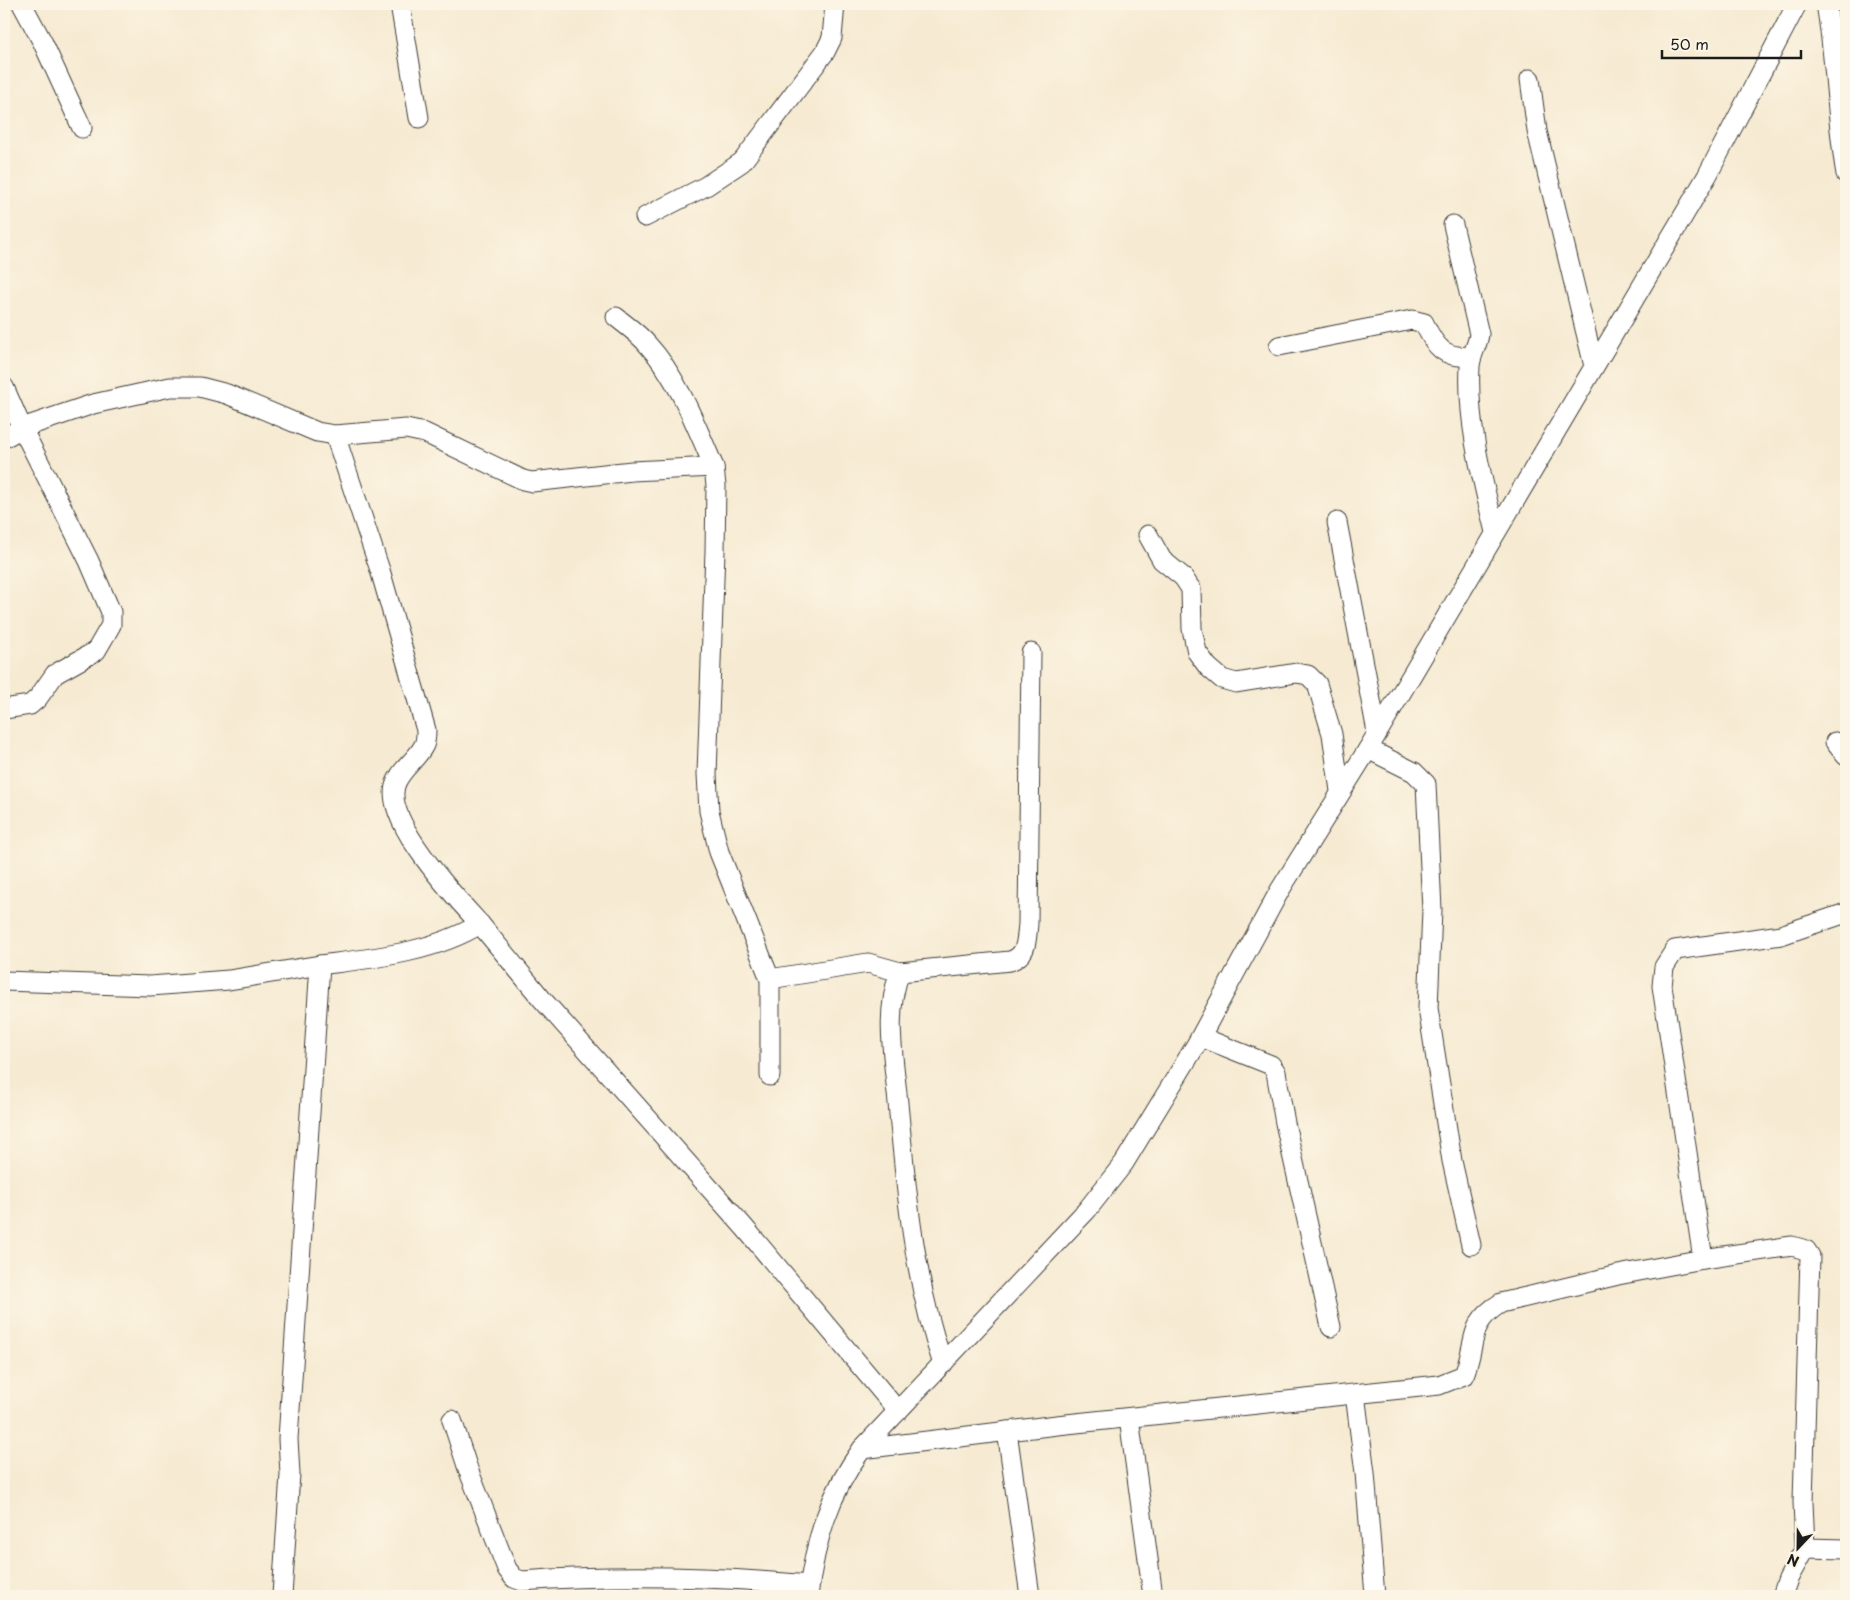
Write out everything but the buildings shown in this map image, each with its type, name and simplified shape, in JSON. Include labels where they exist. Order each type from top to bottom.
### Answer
[{"type":"street","points":[[22,4],[44,43],[82,128]]},
{"type":"street","points":[[400,4],[420,118]]},
{"type":"street","points":[[645,217],[706,186],[742,162],[825,52],[832,38],[835,4]]},
{"type":"street","points":[[452,1420],[468,1469],[507,1568],[514,1578],[522,1581],[608,1577],[698,1577],[808,1591],[817,1538],[826,1512],[846,1471],[862,1449],[944,1364],[1104,1190],[1134,1148],[1200,1037],[1280,890],[1368,749],[1495,532],[1708,176],[1797,4]]},
{"type":"street","points":[[1826,4],[1833,42],[1846,174]]},
{"type":"street","points":[[1530,79],[1537,131],[1594,366]]},
{"type":"street","points":[[1453,225],[1478,334],[1478,342],[1472,356],[1472,419],[1480,469],[1495,532]]},
{"type":"street","points":[[616,317],[649,345],[666,369],[700,434],[714,467],[716,486],[715,551],[706,774],[709,811],[718,852],[770,979],[770,1076]]},
{"type":"street","points":[[1279,346],[1412,320],[1424,323],[1439,349],[1460,358],[1472,356]]},
{"type":"street","points":[[4,387],[22,428],[90,561],[111,612],[111,625],[96,651],[56,674],[38,698],[30,705],[4,709]]},
{"type":"street","points":[[4,438],[22,428],[93,404],[170,387],[200,387],[227,394],[299,426],[335,435],[406,429],[415,430],[443,440],[523,480],[532,482],[632,471],[714,467]]},
{"type":"street","points":[[335,435],[380,570],[426,730],[424,745],[395,783],[393,794],[395,805],[410,836],[428,863],[541,998],[750,1234],[898,1411]]},
{"type":"street","points":[[1337,522],[1377,732]]},
{"type":"street","points":[[1148,535],[1162,560],[1183,577],[1191,589],[1192,628],[1197,652],[1215,673],[1222,679],[1236,684],[1296,673],[1308,675],[1317,684],[1332,734],[1340,792]]},
{"type":"street","points":[[770,979],[868,963],[900,972],[1010,961],[1018,958],[1024,952],[1028,924],[1031,653]]},
{"type":"street","points":[[1368,749],[1414,772],[1426,784],[1432,910],[1428,1008],[1452,1161],[1470,1245]]},
{"type":"street","points":[[1703,1259],[1662,986],[1667,960],[1675,950],[1780,936],[1846,913]]},
{"type":"street","points":[[4,981],[150,986],[230,980],[392,955],[446,942],[480,924]]},
{"type":"street","points":[[282,1596],[290,1474],[288,1439],[320,965]]},
{"type":"street","points":[[900,972],[894,988],[891,1031],[900,1133],[921,1279],[930,1325],[944,1364]]},
{"type":"street","points":[[1200,1037],[1271,1065],[1276,1072],[1285,1123],[1331,1327]]},
{"type":"street","points":[[862,1449],[1007,1431],[1439,1385],[1456,1380],[1464,1375],[1478,1323],[1488,1311],[1502,1303],[1618,1275],[1703,1259],[1792,1246],[1806,1250],[1810,1256],[1803,1502],[1805,1548],[1788,1578],[1782,1596]]},
{"type":"street","points":[[1355,1394],[1365,1473],[1375,1596]]},
{"type":"street","points":[[1129,1418],[1154,1596]]},
{"type":"street","points":[[1007,1431],[1030,1596]]},
{"type":"street","points":[[1805,1548],[1846,1548]]}]
